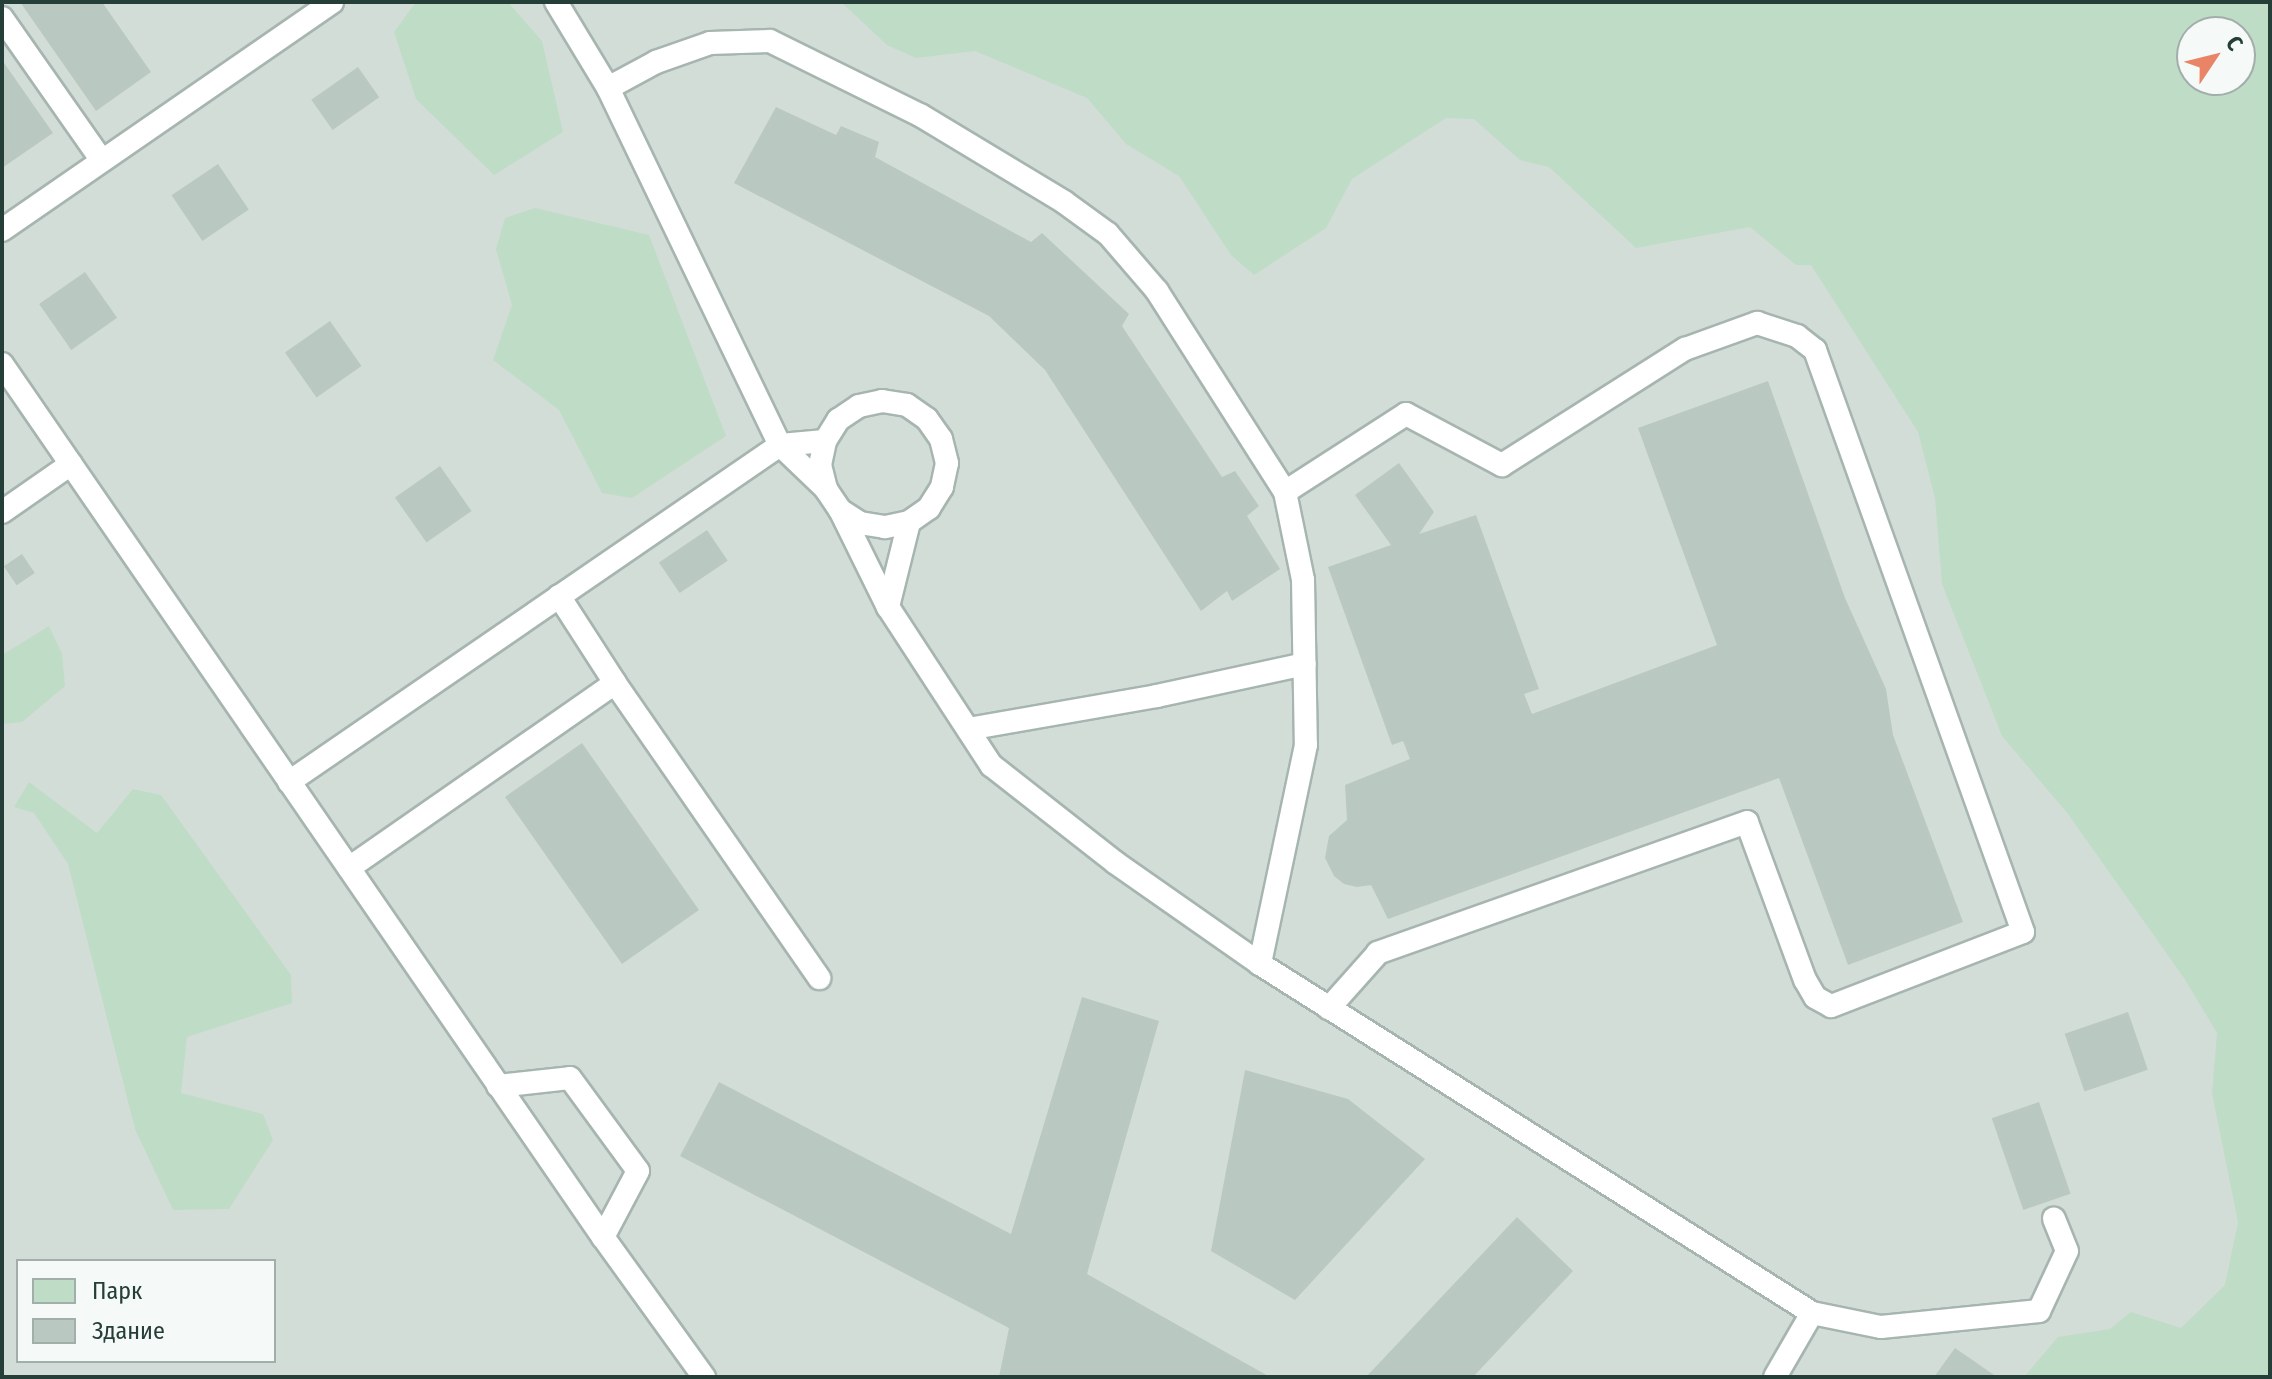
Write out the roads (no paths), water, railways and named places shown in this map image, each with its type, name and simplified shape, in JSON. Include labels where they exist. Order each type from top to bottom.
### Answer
[{"type":"lane","points":[[2,230],[332,2]]},
{"type":"lane","points":[[556,2],[608,88],[780,445],[826,489],[840,510],[888,607],[991,765],[1116,863],[1260,964],[1812,1313],[1881,1327],[2039,1311],[2067,1251],[2054,1219]]},
{"type":"lane","points":[[2,18],[102,161]]},
{"type":"lane","points":[[608,88],[656,62],[710,43],[770,41],[920,115],[1064,202],[1108,234],[1157,291],[1285,492],[1303,580],[1306,745],[1260,964]]},
{"type":"lane","points":[[1285,492],[1406,414],[1502,465],[1685,349],[1757,323],[1797,336],[1815,350],[2023,932],[1831,1006],[1815,997],[1805,980],[1747,822],[1378,953],[1329,1008]]},
{"type":"lane","points":[[2,364],[498,1086],[704,1377]]},
{"type":"lane","points":[[826,489],[820,465],[825,441],[838,420],[859,406],[882,401],[907,405],[927,419],[941,439],[947,463],[942,487],[929,508],[909,522],[885,527],[860,523],[840,510]]},
{"type":"lane","points":[[289,782],[780,445],[825,441]]},
{"type":"lane","points":[[2,512],[71,464]]},
{"type":"lane","points":[[888,607],[909,522]]},
{"type":"lane","points":[[559,596],[615,683],[819,978]]},
{"type":"lane","points":[[968,729],[1157,696],[1305,664]]},
{"type":"lane","points":[[349,868],[615,683]]},
{"type":"lane","points":[[498,1086],[570,1078],[638,1171],[603,1237]]},
{"type":"lane","points":[[1775,1377],[1812,1313]]}]
